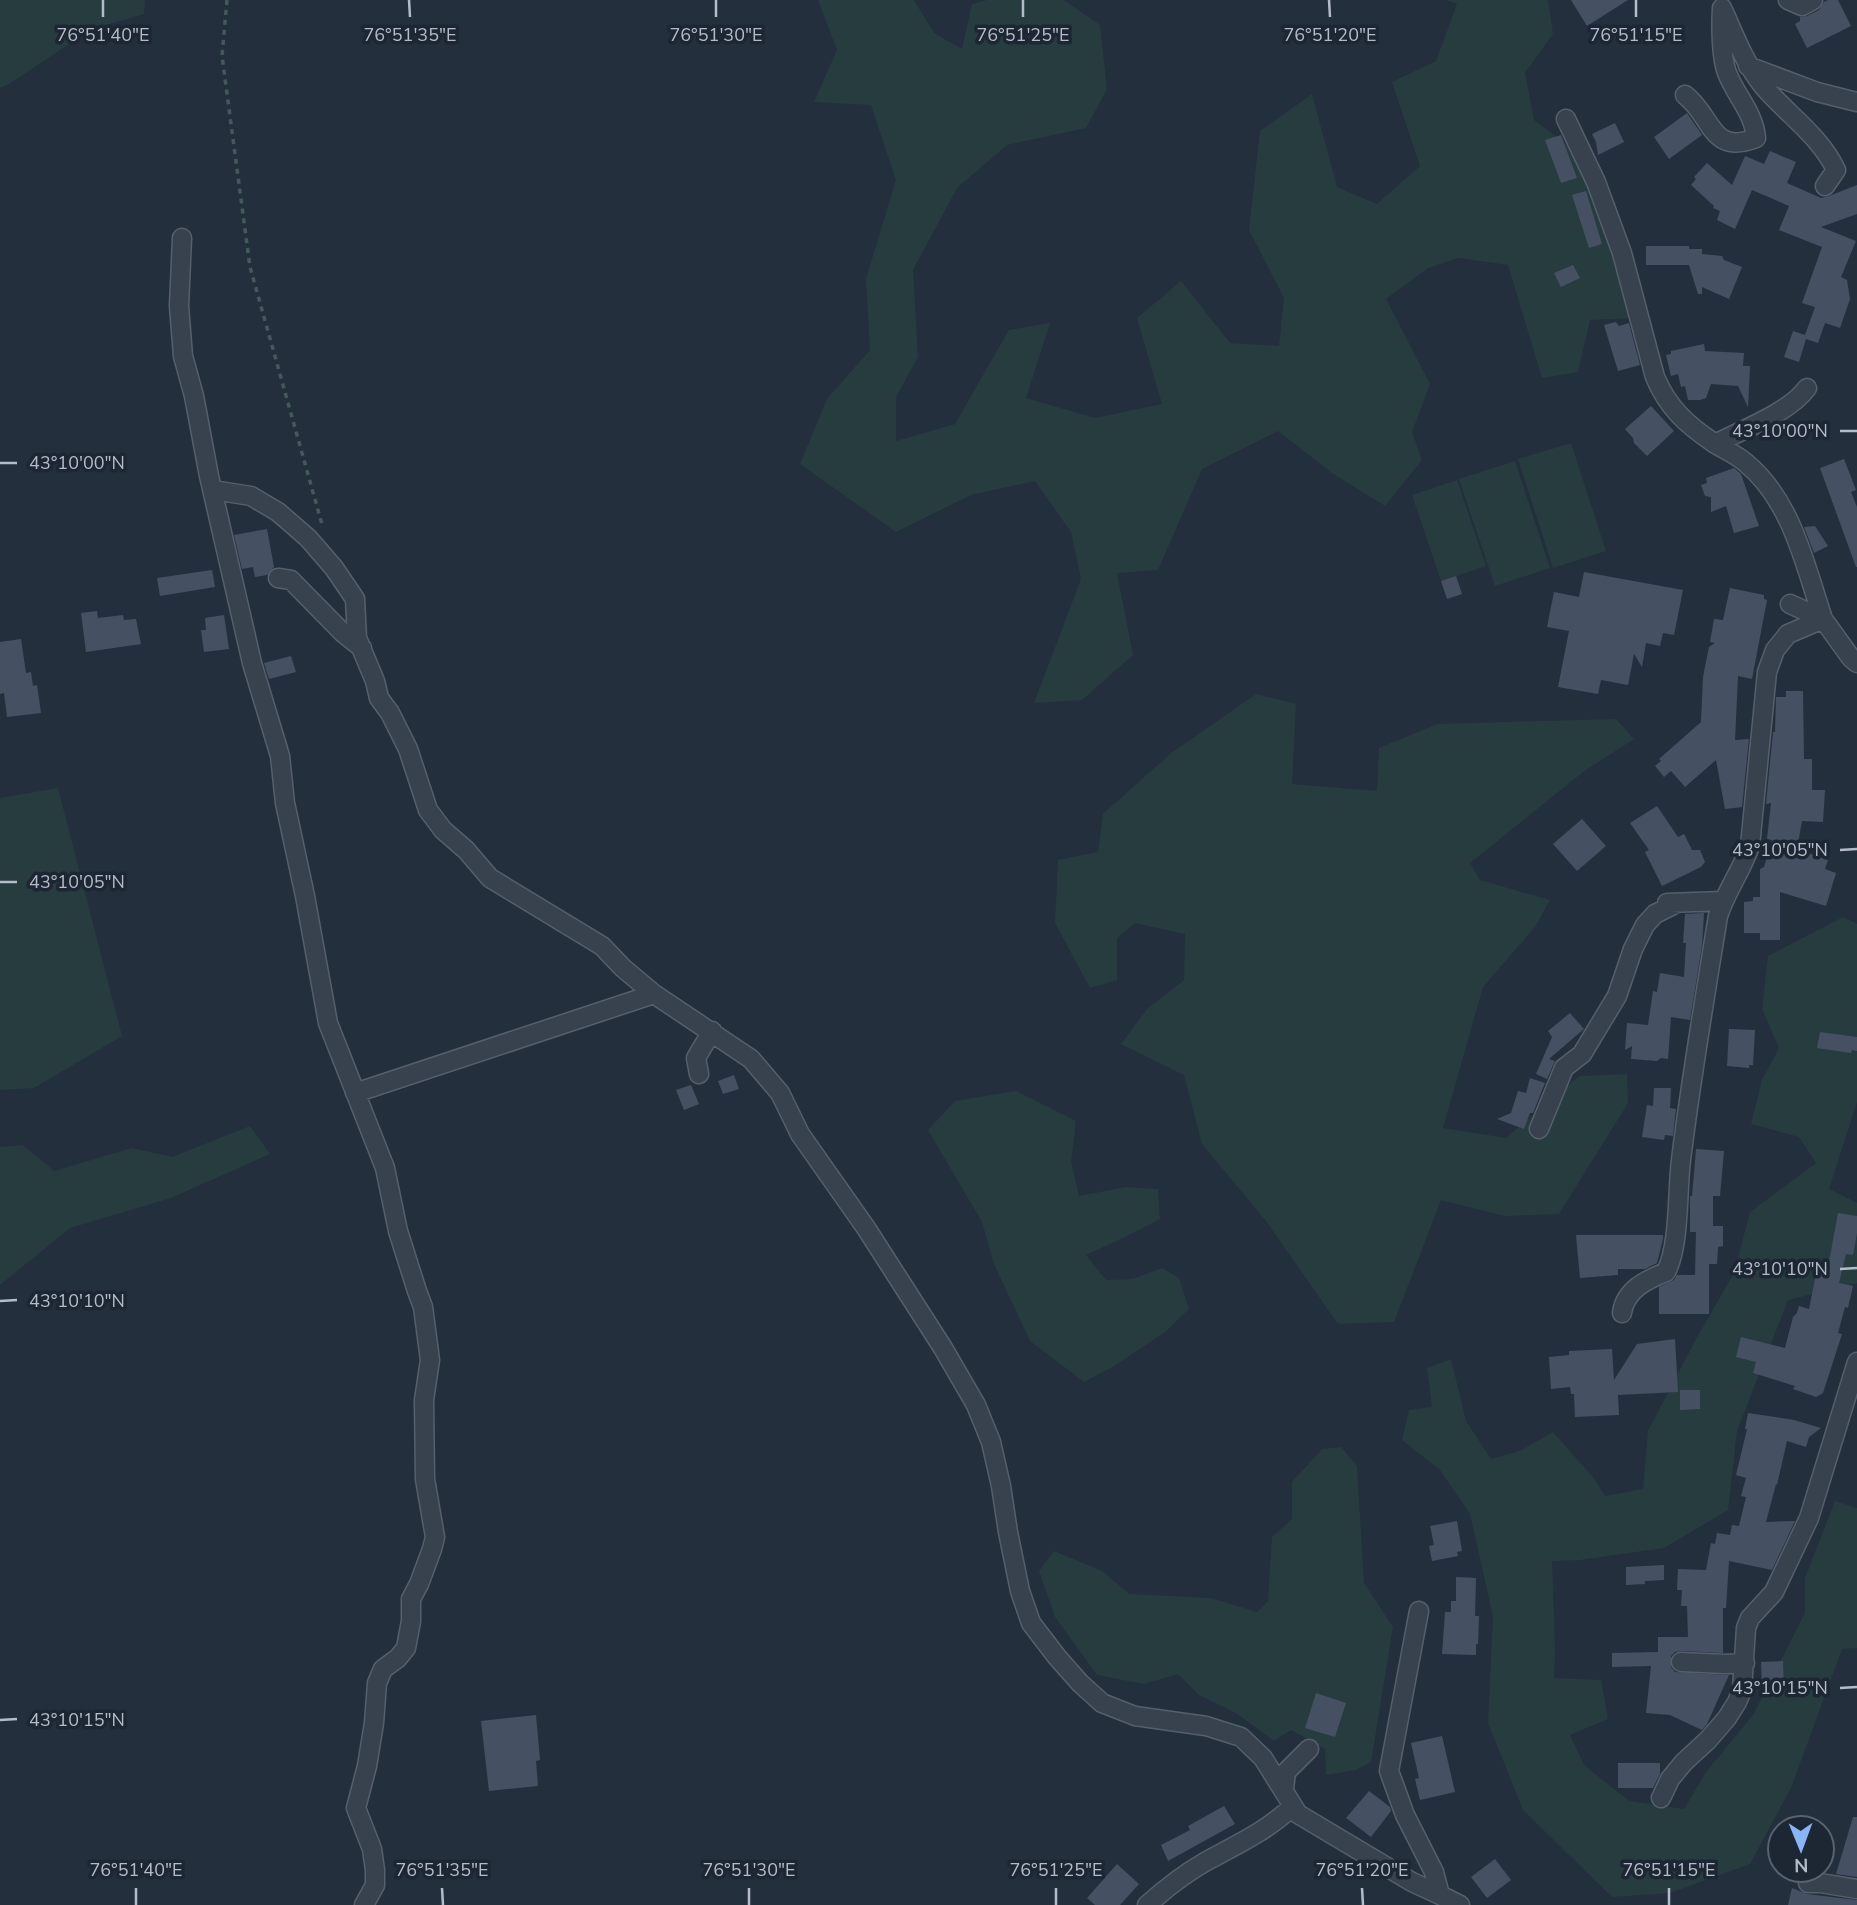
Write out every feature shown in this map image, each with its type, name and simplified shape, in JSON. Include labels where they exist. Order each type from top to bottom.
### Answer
[{"type":"street","points":[[1788,0],[1802,6],[1813,0]]},
{"type":"street","points":[[1721,4],[1748,66],[1830,158],[1836,170],[1825,186]]},
{"type":"street","points":[[1685,95],[1695,103],[1713,133],[1728,142],[1744,143],[1756,138],[1755,124],[1726,72],[1721,4]]},
{"type":"street","points":[[1748,66],[1817,92],[1857,102]]},
{"type":"street","points":[[1566,119],[1596,182],[1622,253],[1662,396],[1678,415],[1715,444],[1746,463],[1772,491],[1791,526],[1810,573],[1823,619],[1857,663]]},
{"type":"street","points":[[182,239],[178,306],[183,356],[252,663],[280,757],[285,803],[328,1023],[386,1168],[398,1231],[416,1291],[424,1307],[430,1360],[424,1400],[425,1479],[435,1537],[411,1599],[411,1621],[405,1648],[398,1658],[383,1669],[377,1684],[367,1766],[356,1808],[372,1849],[374,1870],[375,1885],[365,1905]]},
{"type":"street","points":[[1715,444],[1800,398],[1807,388]]},
{"type":"street","points":[[213,490],[251,496],[278,512],[307,538],[334,568],[355,600],[357,638],[379,698],[390,713],[408,749],[428,810],[443,830],[466,850],[490,878],[602,946],[654,994],[751,1059],[780,1093],[800,1134],[914,1301],[976,1405],[994,1453],[1020,1591],[1031,1623],[1080,1683],[1102,1703],[1135,1716],[1206,1726],[1241,1737],[1263,1758],[1298,1814],[1412,1882],[1460,1905]]},
{"type":"street","points":[[278,578],[291,580],[342,633],[362,648]]},
{"type":"street","points":[[1790,604],[1823,619]]},
{"type":"street","points":[[1622,1313],[1623,1304],[1630,1294],[1642,1283],[1666,1272],[1673,1254],[1680,1165],[1718,916],[1750,846],[1767,672],[1775,650],[1788,634],[1823,619]]},
{"type":"street","points":[[1650,903],[1723,901]]},
{"type":"street","points":[[1539,1129],[1564,1068],[1582,1054],[1617,996],[1633,949],[1645,925],[1655,914],[1677,903]]},
{"type":"street","points":[[355,1093],[654,994]]},
{"type":"street","points":[[699,1074],[696,1058],[712,1031]]},
{"type":"street","points":[[1661,1798],[1684,1762],[1727,1718],[1742,1690],[1746,1628],[1750,1618],[1774,1592],[1810,1518],[1857,1362]]},
{"type":"street","points":[[1419,1611],[1389,1771],[1405,1815],[1434,1872],[1440,1895]]},
{"type":"street","points":[[1681,1662],[1745,1663]]},
{"type":"street","points":[[1284,1789],[1286,1772],[1308,1749]]},
{"type":"street","points":[[1147,1905],[1168,1886],[1202,1863],[1252,1838],[1293,1806]]},
{"type":"street","points":[[1826,1884],[1857,1889]]},
{"type":"path","points":[[227,0],[222,56],[250,267],[323,528]]},
{"type":"green space","points":[[0,0],[145,0],[144,14],[90,30],[0,88]]},
{"type":"green space","points":[[818,0],[914,0],[934,33],[962,49],[972,4],[987,0],[1064,0],[1100,25],[1107,89],[1086,128],[1007,145],[957,188],[913,270],[918,357],[896,397],[896,441],[955,424],[1009,330],[1050,323],[1026,398],[1095,418],[1162,404],[1137,318],[1181,281],[1230,343],[1279,346],[1284,298],[1249,230],[1260,131],[1312,94],[1337,187],[1377,204],[1420,166],[1392,82],[1436,61],[1457,4],[1446,0],[1548,0],[1553,34],[1525,73],[1534,120],[1585,158],[1639,318],[1590,320],[1578,372],[1542,378],[1508,265],[1458,258],[1428,268],[1386,299],[1430,384],[1412,432],[1422,460],[1385,506],[1332,473],[1278,431],[1202,469],[1158,570],[1117,573],[1133,655],[1082,700],[1034,703],[1081,579],[1071,532],[1035,481],[971,495],[896,532],[800,464],[827,399],[870,350],[866,279],[896,180],[871,105],[814,102],[837,50]]},
{"type":"green space","points":[[1571,443],[1606,551],[1553,568],[1518,459]]},
{"type":"green space","points":[[1515,461],[1550,568],[1495,586],[1459,479]]},
{"type":"green space","points":[[1457,480],[1486,566],[1441,581],[1412,495]]},
{"type":"green space","points":[[1256,694],[1296,704],[1292,784],[1377,791],[1379,748],[1437,724],[1616,719],[1634,739],[1583,772],[1470,863],[1480,880],[1550,900],[1535,927],[1483,987],[1443,1128],[1506,1138],[1579,1076],[1627,1074],[1628,1103],[1559,1214],[1505,1216],[1441,1200],[1394,1322],[1338,1324],[1266,1221],[1202,1144],[1184,1075],[1121,1044],[1147,1009],[1184,980],[1185,934],[1135,923],[1117,938],[1117,980],[1090,988],[1055,923],[1058,860],[1098,852],[1103,814],[1170,754]]},
{"type":"green space","points":[[58,788],[122,1036],[34,1088],[0,1090],[0,798]]},
{"type":"green space","points":[[1843,917],[1857,924],[1857,1102],[1829,1189],[1857,1203],[1857,1283],[1788,1300],[1737,1431],[1728,1510],[1664,1548],[1580,1560],[1552,1561],[1554,1678],[1601,1680],[1608,1719],[1570,1735],[1584,1765],[1629,1801],[1684,1809],[1706,1772],[1753,1715],[1805,1613],[1805,1578],[1835,1501],[1857,1508],[1857,1648],[1842,1649],[1791,1788],[1777,1814],[1766,1814],[1766,1834],[1750,1864],[1670,1893],[1612,1897],[1523,1810],[1488,1723],[1493,1616],[1470,1514],[1440,1470],[1402,1440],[1409,1410],[1432,1407],[1427,1368],[1451,1359],[1466,1421],[1491,1459],[1520,1451],[1553,1432],[1593,1477],[1605,1496],[1643,1489],[1648,1431],[1734,1273],[1750,1212],[1816,1163],[1799,1137],[1751,1124],[1762,1080],[1779,1048],[1762,1009],[1768,956]]},
{"type":"green space","points":[[1016,1091],[1076,1121],[1071,1161],[1079,1196],[1126,1187],[1158,1189],[1160,1219],[1086,1255],[1106,1280],[1133,1279],[1162,1268],[1179,1278],[1189,1309],[1165,1332],[1114,1366],[1084,1382],[1030,1341],[994,1264],[982,1222],[928,1130],[955,1101]]},
{"type":"green space","points":[[250,1126],[270,1154],[171,1198],[70,1228],[0,1285],[0,1147],[23,1145],[54,1171],[132,1148],[172,1157]]},
{"type":"green space","points":[[1341,1447],[1357,1466],[1364,1583],[1393,1627],[1371,1762],[1356,1770],[1326,1775],[1325,1749],[1291,1730],[1274,1741],[1236,1713],[1199,1695],[1178,1674],[1144,1684],[1097,1675],[1055,1617],[1039,1571],[1054,1551],[1102,1571],[1129,1594],[1211,1598],[1257,1612],[1268,1601],[1272,1537],[1292,1519],[1292,1482],[1322,1449]]},
{"type":"building","points":[[1571,0],[1628,0],[1587,26]]},
{"type":"building","points":[[1828,0],[1838,0],[1851,26],[1807,48],[1795,24],[1800,21],[1800,17],[1819,10]]},
{"type":"building","points":[[1687,113],[1702,135],[1669,159],[1654,137]]},
{"type":"building","points":[[1615,123],[1624,142],[1598,155],[1592,134]]},
{"type":"building","points":[[1561,135],[1577,178],[1561,183],[1545,140]]},
{"type":"building","points":[[1770,151],[1796,162],[1787,183],[1821,198],[1857,185],[1857,214],[1821,227],[1856,241],[1841,277],[1847,280],[1850,299],[1840,328],[1825,323],[1818,343],[1806,339],[1799,362],[1784,357],[1793,331],[1805,335],[1815,307],[1802,303],[1822,247],[1779,230],[1789,206],[1752,190],[1735,229],[1717,220],[1720,211],[1713,208],[1714,206],[1691,185],[1696,179],[1694,177],[1707,163],[1732,185],[1745,156],[1764,164]]},
{"type":"building","points":[[1586,191],[1602,244],[1589,248],[1572,195]]},
{"type":"building","points":[[1646,246],[1689,246],[1689,249],[1702,249],[1702,254],[1722,256],[1724,260],[1742,267],[1729,299],[1702,287],[1702,294],[1698,294],[1689,265],[1646,265]]},
{"type":"building","points":[[1573,265],[1580,278],[1561,287],[1554,273]]},
{"type":"building","points":[[1616,322],[1619,326],[1629,323],[1640,365],[1618,371],[1604,325]]},
{"type":"building","points":[[1704,344],[1705,351],[1744,353],[1743,366],[1750,366],[1748,407],[1738,386],[1711,384],[1706,398],[1688,400],[1685,386],[1681,387],[1678,374],[1671,376],[1666,355],[1671,354],[1671,351]]},
{"type":"building","points":[[1651,406],[1674,431],[1647,456],[1625,429]]},
{"type":"building","points":[[1844,459],[1856,490],[1851,492],[1857,507],[1857,567],[1820,468]]},
{"type":"building","points":[[1734,468],[1741,474],[1759,526],[1734,533],[1726,506],[1711,512],[1711,497],[1705,496],[1701,485],[1707,483],[1706,478]]},
{"type":"building","points":[[1815,526],[1828,546],[1814,553],[1804,527]]},
{"type":"building","points":[[267,529],[274,567],[267,575],[255,577],[253,567],[242,569],[234,535]]},
{"type":"building","points":[[212,570],[215,587],[160,596],[157,578]]},
{"type":"building","points":[[1584,572],[1683,590],[1674,635],[1663,633],[1660,646],[1646,643],[1642,667],[1634,654],[1628,685],[1601,680],[1598,694],[1558,687],[1569,631],[1547,627],[1554,592],[1579,597]]},
{"type":"building","points":[[1456,576],[1462,594],[1447,599],[1441,581]]},
{"type":"building","points":[[1730,588],[1764,595],[1767,600],[1752,679],[1738,676],[1735,740],[1749,739],[1742,807],[1725,809],[1716,760],[1685,787],[1671,771],[1664,777],[1655,766],[1661,761],[1659,759],[1701,722],[1703,677],[1709,647],[1715,643],[1710,642],[1714,619],[1723,620]]},
{"type":"building","points":[[97,611],[98,618],[123,615],[124,620],[136,619],[141,644],[86,652],[81,613]]},
{"type":"building","points":[[224,615],[229,649],[204,652],[201,630],[206,630],[205,618]]},
{"type":"building","points":[[21,639],[26,673],[31,672],[33,686],[37,685],[41,713],[7,717],[4,693],[0,694],[0,642]]},
{"type":"building","points":[[291,656],[296,672],[269,679],[264,663]]},
{"type":"building","points":[[1786,691],[1803,691],[1804,759],[1812,759],[1812,790],[1825,790],[1823,822],[1802,821],[1797,849],[1828,860],[1825,869],[1836,873],[1826,906],[1780,892],[1780,940],[1760,940],[1760,933],[1744,933],[1744,902],[1760,897],[1760,869],[1764,867],[1772,840],[1767,839],[1771,803],[1766,804],[1775,732],[1776,697],[1786,697]]},
{"type":"building","points":[[1657,806],[1678,837],[1684,834],[1692,850],[1700,850],[1705,862],[1701,867],[1662,886],[1645,852],[1649,850],[1630,823]]},
{"type":"building","points":[[1582,819],[1606,846],[1577,871],[1553,844]]},
{"type":"building","points":[[1704,913],[1702,946],[1690,1020],[1671,1017],[1668,1059],[1631,1059],[1632,1046],[1625,1050],[1627,1023],[1648,1025],[1653,991],[1657,992],[1660,973],[1684,977],[1685,914]]},
{"type":"building","points":[[1570,1013],[1584,1029],[1549,1059],[1555,1061],[1547,1079],[1536,1074],[1552,1037],[1548,1031]]},
{"type":"building","points":[[1729,1029],[1755,1030],[1753,1065],[1749,1065],[1749,1068],[1727,1066]]},
{"type":"building","points":[[1820,1032],[1857,1037],[1857,1051],[1852,1050],[1851,1053],[1817,1048]]},
{"type":"building","points":[[734,1075],[739,1089],[723,1094],[718,1081]]},
{"type":"building","points":[[1530,1078],[1545,1083],[1524,1129],[1497,1119],[1511,1113],[1518,1091],[1526,1093]]},
{"type":"building","points":[[691,1085],[699,1104],[684,1110],[676,1090]]},
{"type":"building","points":[[1654,1088],[1671,1088],[1670,1108],[1676,1109],[1673,1136],[1665,1135],[1664,1140],[1642,1137],[1647,1105],[1653,1106]]},
{"type":"building","points":[[1696,1149],[1724,1151],[1720,1196],[1713,1196],[1713,1226],[1723,1226],[1723,1246],[1718,1247],[1717,1264],[1709,1264],[1709,1314],[1659,1314],[1659,1287],[1674,1280],[1677,1275],[1695,1275],[1696,1232],[1690,1232],[1690,1196]]},
{"type":"building","points":[[1838,1213],[1857,1216],[1853,1255],[1846,1254],[1839,1283],[1853,1286],[1838,1333],[1842,1334],[1823,1393],[1816,1397],[1793,1389],[1795,1386],[1753,1373],[1756,1362],[1736,1357],[1741,1337],[1785,1348],[1793,1317],[1799,1306],[1809,1309],[1818,1264],[1828,1267]]},
{"type":"building","points":[[1576,1235],[1663,1235],[1663,1239],[1657,1263],[1645,1269],[1618,1269],[1618,1275],[1580,1278]]},
{"type":"building","points":[[1675,1339],[1678,1392],[1618,1395],[1619,1415],[1575,1417],[1574,1394],[1571,1394],[1570,1387],[1551,1389],[1549,1357],[1569,1355],[1569,1351],[1612,1349],[1614,1380],[1637,1344]]},
{"type":"building","points":[[1680,1390],[1700,1390],[1700,1409],[1680,1410]]},
{"type":"building","points":[[1748,1413],[1794,1420],[1821,1428],[1809,1437],[1806,1447],[1787,1441],[1766,1522],[1795,1521],[1772,1570],[1729,1561],[1726,1608],[1723,1608],[1723,1653],[1682,1651],[1671,1656],[1671,1667],[1675,1672],[1729,1675],[1702,1730],[1670,1715],[1646,1713],[1651,1666],[1612,1667],[1612,1653],[1658,1652],[1658,1637],[1688,1637],[1687,1606],[1681,1606],[1682,1590],[1677,1590],[1678,1569],[1706,1570],[1711,1543],[1715,1544],[1717,1533],[1730,1535],[1732,1525],[1739,1526],[1746,1497],[1741,1496],[1746,1478],[1736,1475]]},
{"type":"building","points":[[1457,1521],[1462,1551],[1457,1552],[1458,1556],[1432,1561],[1429,1546],[1434,1545],[1430,1526]]},
{"type":"building","points":[[1664,1565],[1664,1580],[1626,1585],[1626,1567]]},
{"type":"building","points":[[1456,1577],[1476,1578],[1475,1616],[1479,1616],[1476,1655],[1442,1654],[1445,1612],[1451,1612],[1451,1601],[1456,1601]]},
{"type":"building","points":[[1783,1661],[1784,1687],[1762,1688],[1761,1662]]},
{"type":"building","points":[[1316,1693],[1346,1703],[1335,1737],[1305,1728]]},
{"type":"building","points":[[536,1715],[540,1760],[536,1761],[538,1786],[489,1791],[481,1721]]},
{"type":"building","points":[[1442,1736],[1455,1792],[1420,1800],[1415,1779],[1419,1778],[1411,1743]]},
{"type":"building","points":[[1618,1763],[1660,1763],[1660,1774],[1653,1788],[1618,1788]]},
{"type":"building","points":[[1369,1791],[1390,1807],[1391,1811],[1371,1837],[1346,1818]]},
{"type":"building","points":[[1224,1806],[1235,1824],[1168,1861],[1161,1845],[1190,1830],[1188,1826]]},
{"type":"building","points":[[1853,1817],[1857,1817],[1857,1877],[1836,1874]]},
{"type":"building","points":[[1495,1859],[1511,1880],[1487,1898],[1471,1877]]},
{"type":"building","points":[[1117,1864],[1139,1884],[1120,1905],[1095,1905],[1087,1898]]},
{"type":"building","points":[[1792,1888],[1807,1894],[1857,1900],[1857,1905],[1788,1905]]}]
